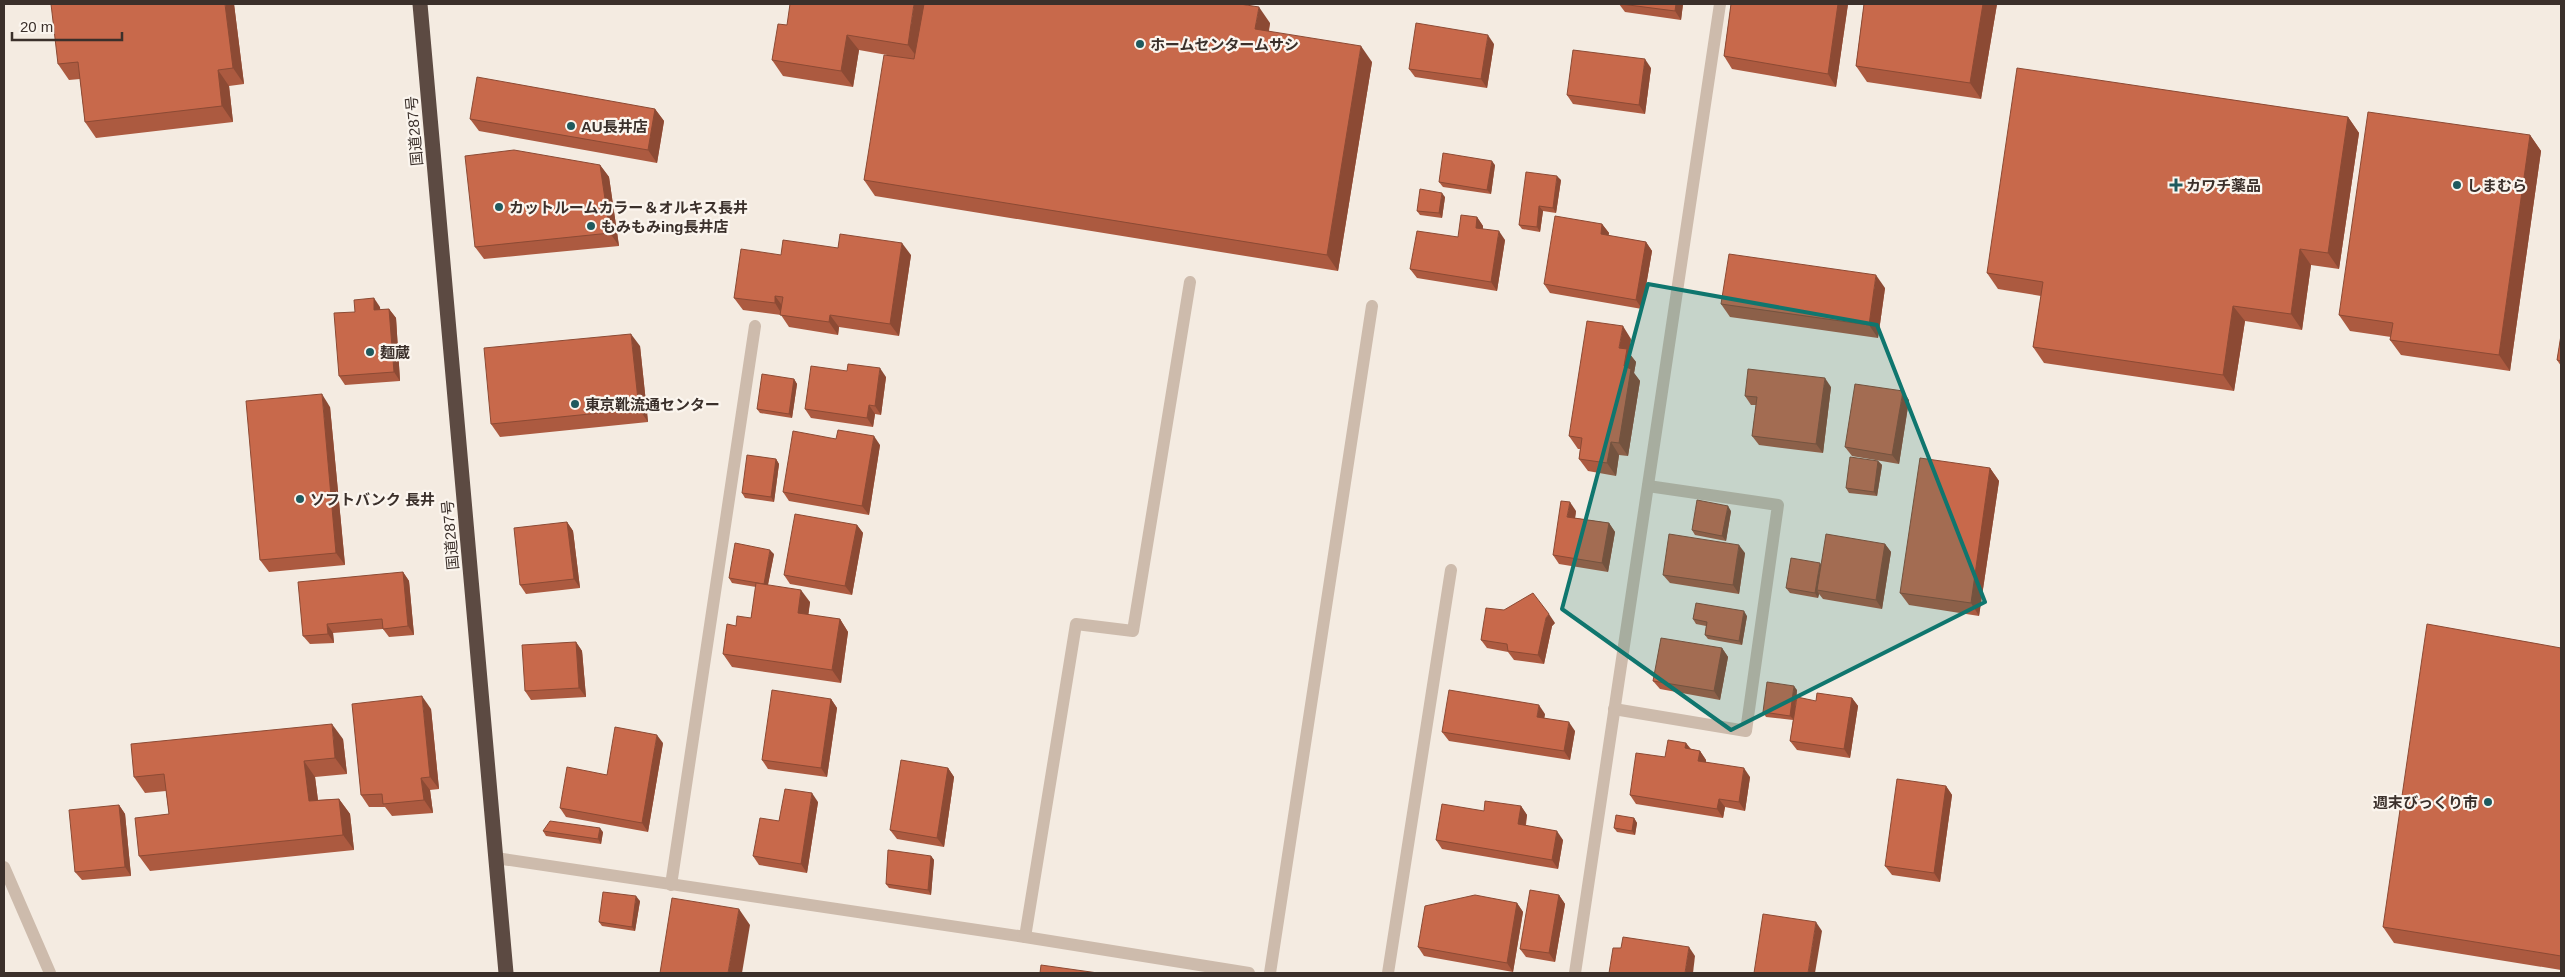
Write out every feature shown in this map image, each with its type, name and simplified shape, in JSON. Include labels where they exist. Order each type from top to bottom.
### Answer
[{"type":"highway","name":"国道287号","points":[[420,4],[506,973]]},
{"type":"street","points":[[1574,973],[1720,4]]},
{"type":"street","points":[[1025,937],[1076,624],[1133,631],[1190,282]]},
{"type":"street","points":[[1270,973],[1372,306]]},
{"type":"street","points":[[671,885],[755,326]]},
{"type":"street","points":[[1614,709],[1746,731],[1778,505],[1648,486]]},
{"type":"street","points":[[1388,973],[1451,570]]},
{"type":"street","points":[[496,858],[1025,937],[1249,973]]},
{"type":"street","points":[[4,867],[50,973]]},
{"type":"highlighted area","points":[[1648,284],[1877,325],[1985,602],[1731,730],[1562,609]]},
{"type":"building","points":[[51,4],[225,4],[233,68],[218,70],[222,106],[85,122],[78,62],[58,64]]},
{"type":"building","points":[[790,4],[914,4],[908,45],[847,35],[841,71],[772,60],[778,24],[787,25]]},
{"type":"building","points":[[924,4],[1240,4],[1259,7],[1255,29],[1361,46],[1327,255],[864,180],[884,55],[914,59]]},
{"type":"building","points":[[1621,4],[1676,4],[1675,11]]},
{"type":"building","points":[[1731,4],[1838,4],[1828,74],[1724,56]]},
{"type":"building","points":[[1864,4],[1983,4],[1970,83],[1856,66]]},
{"type":"building","points":[[1416,23],[1488,35],[1481,79],[1409,69]]},
{"type":"building","points":[[1573,50],[1645,59],[1639,105],[1567,95]]},
{"type":"building","points":[[2017,68],[2348,117],[2328,253],[2300,249],[2291,314],[2233,306],[2223,375],[2033,347],[2043,282],[1987,273]]},
{"type":"building","name":"AU長井店","points":[[477,77],[655,109],[648,150],[470,119]]},
{"type":"building","points":[[2368,112],[2530,135],[2499,355],[2390,340],[2393,323],[2339,315]]},
{"type":"building","points":[[514,150],[600,165],[610,233],[475,247],[465,156]]},
{"type":"building","points":[[1443,153],[1492,161],[1487,190],[1439,182]]},
{"type":"building","points":[[1526,172],[1557,176],[1553,208],[1539,206],[1537,227],[1519,225]]},
{"type":"building","points":[[1420,189],[1442,193],[1439,213],[1417,211]]},
{"type":"building","points":[[1461,215],[1477,217],[1476,228],[1499,231],[1491,282],[1410,269],[1417,231],[1458,237]]},
{"type":"building","points":[[1555,216],[1602,224],[1601,234],[1646,242],[1636,300],[1544,284]]},
{"type":"building","points":[[840,234],[902,243],[890,324],[830,315],[829,322],[780,315],[783,297],[775,296],[775,303],[734,298],[741,249],[781,255],[783,240],[838,248]]},
{"type":"building","points":[[1729,254],[1876,275],[1869,325],[1721,304]]},
{"type":"building","name":"麺蔵","points":[[374,298],[374,310],[389,309],[394,372],[339,376],[334,313],[355,312],[354,300]]},
{"type":"building","points":[[1587,321],[1623,326],[1619,348],[1627,349],[1624,366],[1631,369],[1619,443],[1611,442],[1607,463],[1579,459],[1582,438],[1569,436]]},
{"type":"building","points":[[631,334],[639,409],[491,424],[484,348]]},
{"type":"building","points":[[2561,335],[2561,361],[2557,360]]},
{"type":"building","points":[[848,364],[880,368],[875,406],[869,405],[867,418],[805,409],[811,366],[847,371]]},
{"type":"building","points":[[1748,369],[1825,378],[1816,444],[1752,436],[1757,397],[1745,396]]},
{"type":"building","points":[[762,374],[794,379],[789,414],[757,409]]},
{"type":"building","points":[[1855,384],[1903,391],[1892,455],[1845,447]]},
{"type":"building","points":[[322,394],[336,553],[260,560],[246,401]]},
{"type":"building","points":[[838,430],[874,436],[862,506],[783,492],[793,431],[836,439]]},
{"type":"building","points":[[747,455],[776,459],[771,497],[742,493]]},
{"type":"building","points":[[1850,457],[1878,461],[1874,492],[1846,488]]},
{"type":"building","points":[[1920,458],[1990,468],[1971,603],[1900,593]]},
{"type":"building","points":[[1697,500],[1728,506],[1722,536],[1692,530]]},
{"type":"building","points":[[1561,501],[1570,502],[1567,517],[1609,523],[1602,563],[1553,555]]},
{"type":"building","points":[[795,514],[857,525],[845,586],[784,575]]},
{"type":"building","points":[[567,522],[574,579],[520,585],[514,528]]},
{"type":"building","points":[[1669,534],[1739,545],[1733,585],[1663,575]]},
{"type":"building","points":[[1826,534],[1885,544],[1876,600],[1817,590]]},
{"type":"building","points":[[735,543],[770,550],[764,584],[729,578]]},
{"type":"building","points":[[1791,558],[1820,563],[1815,593],[1786,588]]},
{"type":"building","points":[[403,572],[408,626],[383,629],[382,619],[327,624],[328,634],[303,636],[298,582]]},
{"type":"building","points":[[756,583],[801,590],[798,613],[840,619],[832,670],[723,654],[727,624],[736,626],[737,616],[751,618]]},
{"type":"building","points":[[1533,593],[1549,614],[1546,618],[1538,655],[1508,651],[1507,644],[1481,640],[1486,608],[1504,610]]},
{"type":"building","points":[[1696,603],[1744,611],[1739,641],[1705,635],[1707,622],[1693,619]]},
{"type":"building","name":"週末びっくり市","points":[[2427,624],[2561,648],[2561,956],[2383,927]]},
{"type":"building","points":[[1661,638],[1722,648],[1714,691],[1653,681]]},
{"type":"building","points":[[576,642],[579,688],[525,691],[522,645]]},
{"type":"building","points":[[1767,682],[1794,686],[1790,716],[1763,712]]},
{"type":"building","points":[[772,690],[831,699],[821,768],[762,760]]},
{"type":"building","points":[[1449,690],[1539,705],[1537,717],[1569,722],[1564,751],[1442,732]]},
{"type":"building","points":[[1817,693],[1852,698],[1844,749],[1790,741],[1797,697],[1816,701]]},
{"type":"building","points":[[422,696],[430,777],[421,778],[424,800],[383,804],[382,794],[361,795],[352,704]]},
{"type":"building","points":[[332,724],[335,758],[304,761],[309,801],[339,799],[343,835],[139,856],[135,818],[169,814],[164,774],[134,777],[131,744]]},
{"type":"building","points":[[615,727],[657,735],[642,823],[560,808],[567,767],[607,775]]},
{"type":"building","points":[[1668,740],[1686,743],[1685,748],[1700,751],[1698,761],[1744,768],[1739,802],[1719,799],[1717,809],[1630,795],[1636,753],[1665,757]]},
{"type":"building","points":[[901,760],[948,768],[937,838],[890,830]]},
{"type":"building","points":[[1897,779],[1946,786],[1934,873],[1885,866]]},
{"type":"building","points":[[785,789],[812,793],[801,864],[753,856],[760,818],[779,821]]},
{"type":"building","points":[[1485,801],[1521,806],[1518,824],[1557,831],[1552,860],[1436,840],[1442,804],[1484,811]]},
{"type":"building","points":[[119,805],[125,867],[75,872],[69,810]]},
{"type":"building","points":[[1616,815],[1634,818],[1632,831],[1614,828]]},
{"type":"building","points":[[550,821],[600,828],[598,839],[543,831]]},
{"type":"building","points":[[888,850],[931,856],[928,890],[886,884]]},
{"type":"building","points":[[1530,890],[1559,895],[1549,953],[1520,949]]},
{"type":"building","points":[[603,892],[636,896],[632,927],[599,922]]},
{"type":"building","points":[[1475,895],[1517,903],[1507,963],[1418,947],[1425,906]]},
{"type":"building","points":[[672,898],[739,909],[728,973],[660,973]]},
{"type":"building","points":[[1763,914],[1816,922],[1808,973],[1754,973]]},
{"type":"building","points":[[1623,937],[1689,947],[1685,973],[1609,973],[1613,948],[1621,948]]},
{"type":"building","points":[[1041,965],[1098,973],[1040,973]]},
{"type":"place","name":"ホームセンタームサシ","points":[[1140,44]]},
{"type":"place","name":"AU長井店","points":[[571,126]]},
{"type":"place","name":"カワチ薬品","points":[[2176,185]]},
{"type":"place","name":"しまむら","points":[[2457,185]]},
{"type":"place","name":"カットルームカラー＆オルキス長井","points":[[499,207]]},
{"type":"place","name":"もみもみing長井店","points":[[591,226]]},
{"type":"place","name":"麺蔵","points":[[370,352]]},
{"type":"place","name":"東京靴流通センター","points":[[575,404]]},
{"type":"place","name":"ソフトバンク 長井","points":[[300,499]]},
{"type":"place","name":"週末びっくり市","points":[[2488,802]]}]
